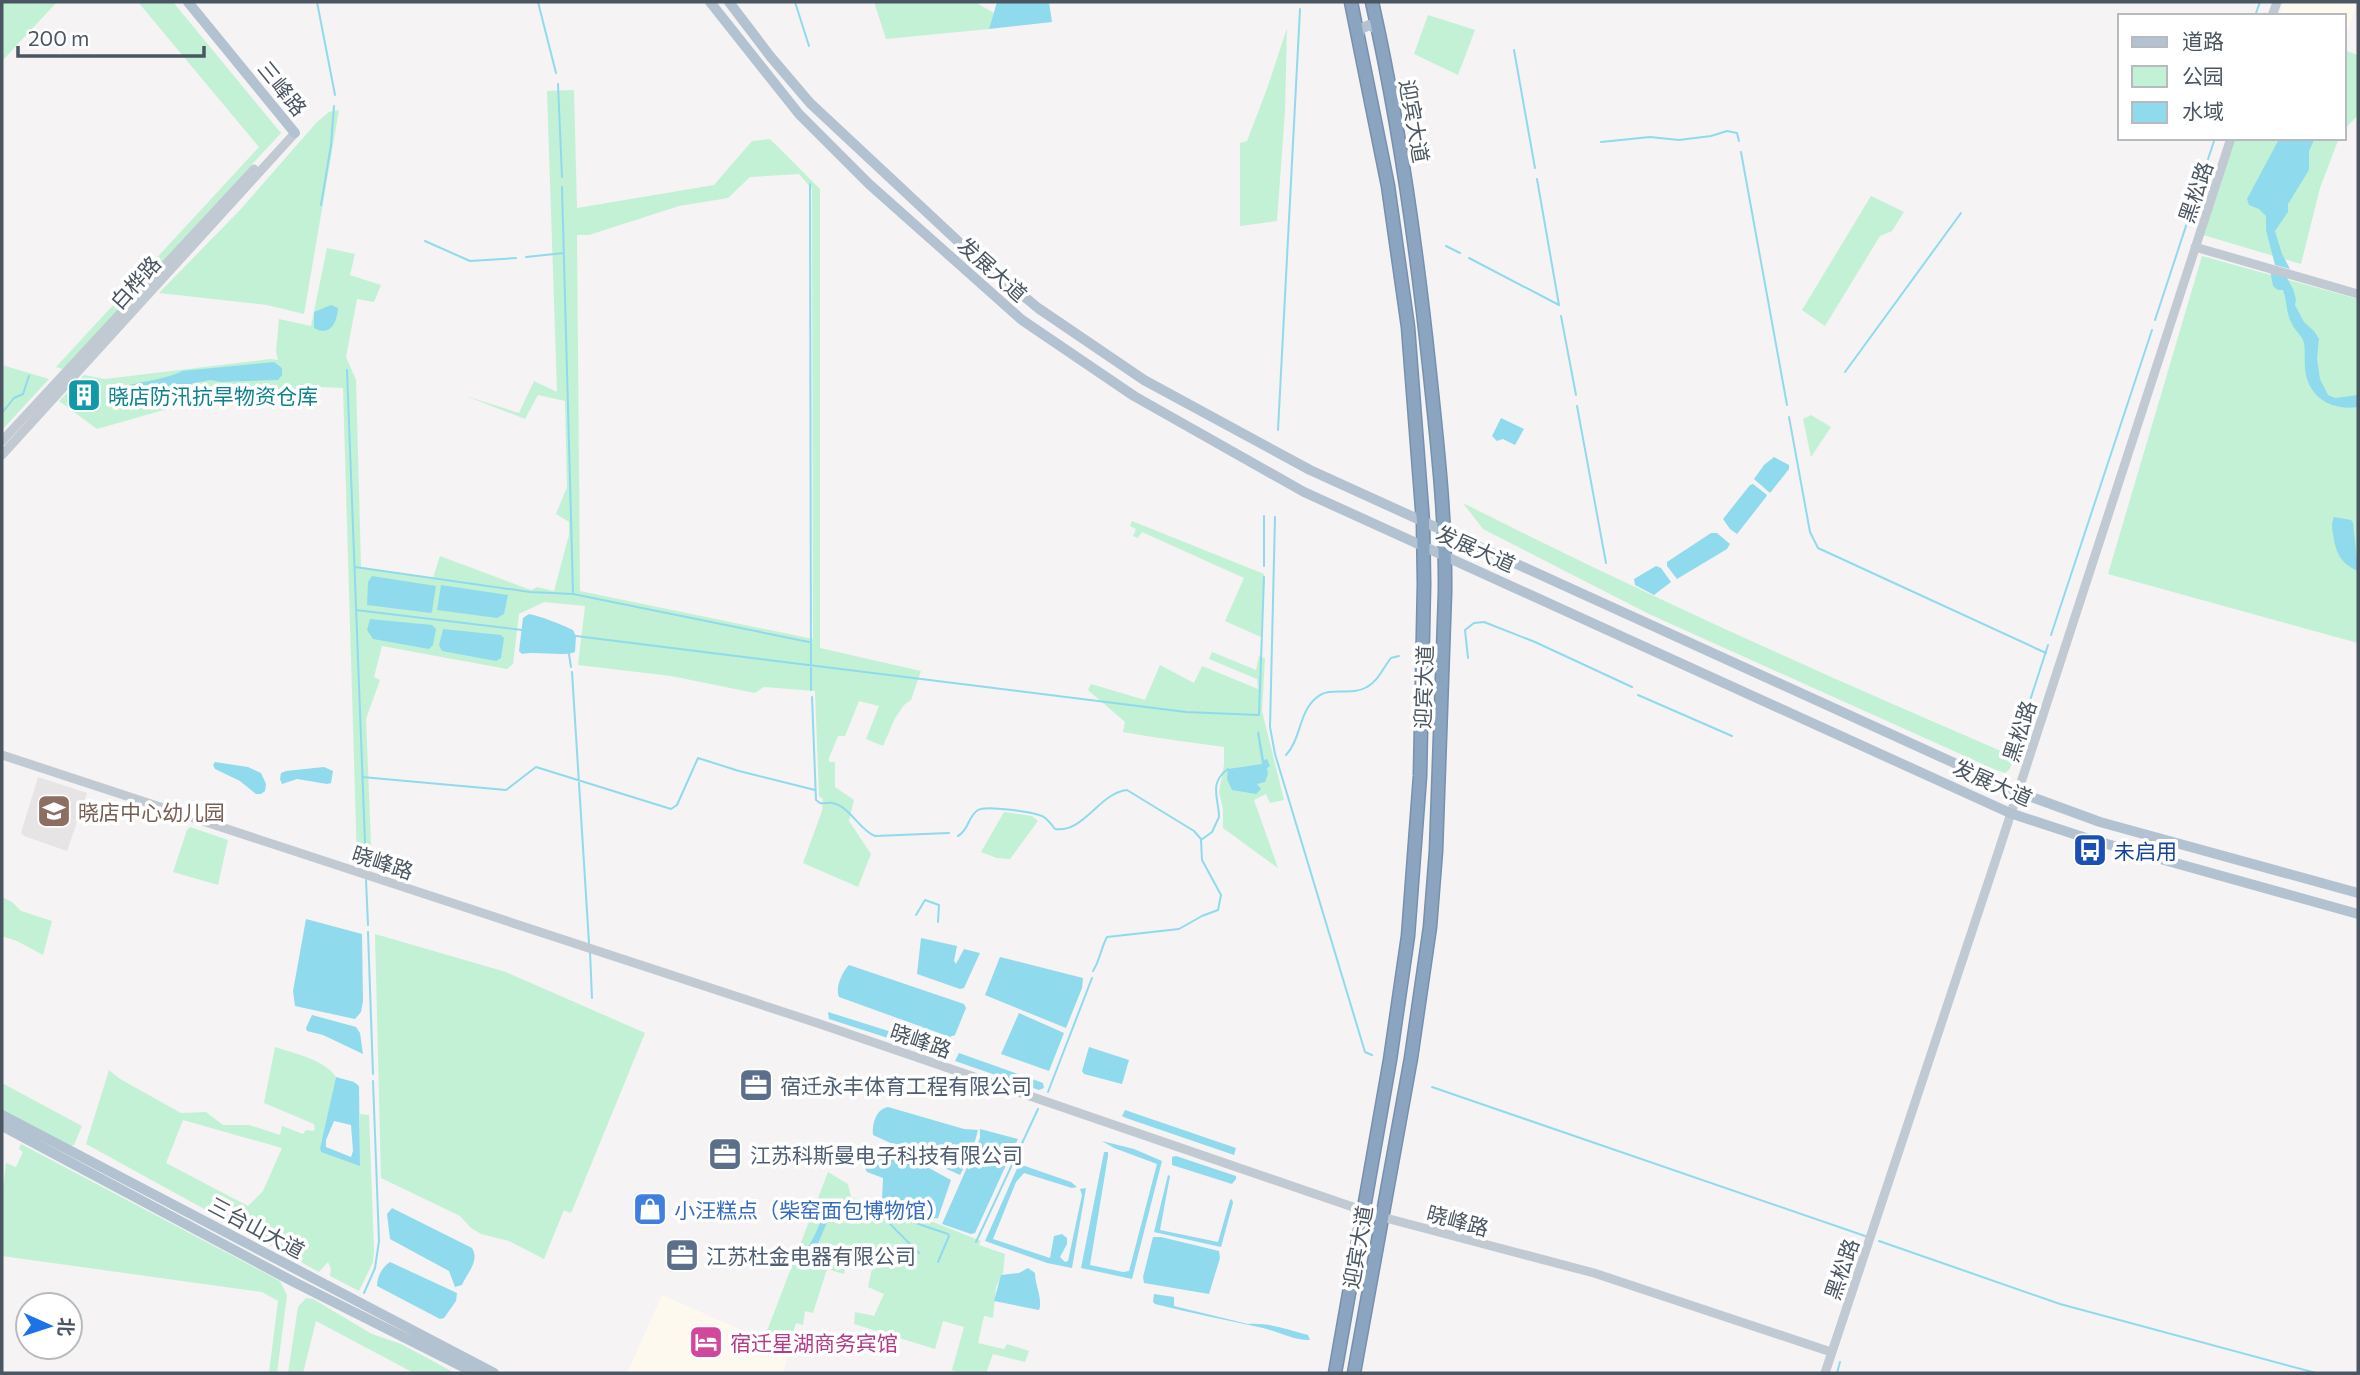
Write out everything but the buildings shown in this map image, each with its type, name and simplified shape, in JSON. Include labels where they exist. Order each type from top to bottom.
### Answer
[{"type":"highway","name":"迎宾大道","points":[[1335,1373],[1390,1060],[1408,936],[1420,776],[1424,546],[1408,327],[1397,242],[1375,113],[1351,2]]},
{"type":"highway","name":"迎宾大道","points":[[1354,1373],[1411,1058],[1430,927],[1436,851],[1446,555],[1440,468],[1419,266],[1404,167],[1371,2]]},
{"type":"main road","name":"三峰路","points":[[188,2],[294,131]]},
{"type":"main road","name":"发展大道","points":[[710,2],[799,114],[869,184],[1022,320],[1134,396],[1290,484],[2010,813],[2054,829],[2358,914]]},
{"type":"main road","name":"发展大道","points":[[729,2],[810,103],[962,245],[1038,308],[1144,380],[1292,461],[2018,792],[2100,822],[2358,893]]},
{"type":"main road","points":[[1358,36],[1361,29],[1369,24],[1378,30]]},
{"type":"main road","points":[[1977,797],[1984,789],[1986,777]]},
{"type":"main road","points":[[2054,829],[2051,824],[2052,817],[2062,809]]},
{"type":"main road","name":"三台山大道","points":[[2,1115],[494,1373]]},
{"type":"main road","name":"三台山大道","points":[[2,1126],[295,1282],[475,1373]]},
{"type":"street","name":"白桦路","points":[[2,441],[294,131]]},
{"type":"street","name":"白桦路","points":[[2,455],[294,131]]},
{"type":"street","name":"黑松路","points":[[1825,1373],[2230,140]]},
{"type":"street","points":[[2194,247],[2358,293]]},
{"type":"street","name":"晓峰路","points":[[2,755],[820,1024],[1382,1216],[1594,1273],[1831,1352]]},
{"type":"shaded area","points":[[2283,2],[2357,2],[2346,37],[2346,14],[2280,14]]},
{"type":"shaded area","name":"晓店中心幼儿园","points":[[38,777],[87,793],[67,851],[21,833]]},
{"type":"shaded area","points":[[662,1295],[789,1351],[783,1373],[627,1373]]},
{"type":"green space","points":[[2,2],[57,2],[2,61]]},
{"type":"green space","points":[[138,2],[173,2],[281,133],[63,369],[56,367],[259,147]]},
{"type":"green space","points":[[874,2],[975,2],[994,13],[989,29],[886,39]]},
{"type":"green space","points":[[1428,15],[1475,30],[1458,75],[1414,54]]},
{"type":"green space","points":[[1287,28],[1285,111],[1277,221],[1240,226],[1240,143],[1247,141]]},
{"type":"green space","points":[[2346,51],[2358,55],[2358,115],[2346,128]]},
{"type":"green space","points":[[574,90],[577,208],[714,185],[752,141],[770,139],[820,189],[820,648],[921,671],[911,700],[895,718],[883,746],[866,739],[879,706],[859,701],[845,736],[838,736],[829,758],[829,762],[835,762],[835,787],[854,800],[849,821],[871,854],[858,887],[803,863],[822,811],[823,799],[819,796],[815,691],[764,687],[755,693],[671,676],[578,665],[585,606],[544,602],[519,614],[513,664],[507,669],[382,646],[374,677],[380,680],[366,719],[372,868],[357,862],[343,388],[303,386],[284,400],[199,400],[97,429],[59,401],[84,375],[105,379],[278,360],[276,352],[279,319],[311,326],[327,248],[355,254],[350,275],[381,285],[374,302],[357,299],[346,357],[356,380],[361,567],[433,578],[440,556],[531,590],[537,587],[554,591],[569,535],[569,522],[556,514],[567,487],[565,401],[538,395],[525,419],[466,396],[519,413],[534,381],[557,392],[547,91]],"holes":[[[799,174],[812,189],[813,639],[580,591],[577,235],[589,235],[679,206],[728,198],[750,177]]]},
{"type":"green space","points":[[339,110],[304,314],[267,305],[159,293],[240,210],[317,122],[329,112]]},
{"type":"green space","points":[[2234,140],[2338,140],[2320,188],[2301,264],[2203,235]]},
{"type":"green space","points":[[1871,196],[1904,212],[1892,231],[1880,236],[1825,326],[1802,310]]},
{"type":"green space","points":[[2202,256],[2358,299],[2358,643],[2108,574]]},
{"type":"green space","points":[[2,365],[49,379],[2,430]]},
{"type":"green space","points":[[1811,415],[1831,427],[1811,457],[1803,419]]},
{"type":"green space","points":[[1463,503],[1730,631],[2001,751],[2013,761],[2009,770],[2005,773],[1996,770],[1649,614],[1483,529]]},
{"type":"green space","points":[[1132,521],[1264,574],[1261,637],[1225,621],[1244,578],[1142,532],[1138,538],[1133,536],[1136,529],[1130,526]]},
{"type":"green space","points":[[1212,652],[1256,670],[1259,656],[1265,658],[1262,711],[1284,800],[1270,803],[1266,794],[1254,800],[1278,868],[1223,828],[1219,792],[1224,747],[1123,732],[1125,722],[1088,690],[1091,684],[1145,700],[1160,665],[1194,683],[1202,666],[1258,689],[1257,679],[1209,659]]},
{"type":"green space","points":[[1004,812],[1032,816],[1038,821],[1010,859],[981,852]]},
{"type":"green space","points":[[190,827],[228,840],[218,885],[173,872]]},
{"type":"green space","points":[[2,897],[21,911],[52,921],[43,955],[2,936]]},
{"type":"green space","points":[[375,934],[506,972],[645,1033],[572,1211],[570,1213],[564,1210],[544,1259],[509,1241],[481,1234],[460,1216],[381,1178]]},
{"type":"green space","points":[[275,1047],[317,1061],[336,1077],[320,1148],[360,1166],[360,1114],[369,1115],[374,1250],[373,1262],[359,1291],[330,1276],[328,1262],[319,1272],[86,1144],[109,1070],[181,1113],[206,1112],[223,1125],[249,1125],[280,1135],[282,1126],[303,1134],[306,1130],[315,1129],[314,1124],[264,1103]],"holes":[[[183,1120],[282,1148],[263,1191],[248,1206],[166,1163]]]},
{"type":"green space","points":[[2,1083],[82,1126],[74,1145],[70,1146],[2,1111]]},
{"type":"green space","points":[[21,1144],[280,1281],[287,1295],[277,1373],[269,1373],[278,1301],[262,1292],[2,1256],[2,1198],[6,1163],[16,1167],[23,1152],[19,1149]]},
{"type":"green space","points":[[828,1172],[848,1184],[851,1197],[871,1204],[880,1201],[981,1241],[979,1245],[1005,1254],[1003,1273],[996,1287],[993,1318],[984,1316],[978,1343],[1004,1349],[1007,1344],[1029,1351],[1025,1362],[993,1354],[986,1373],[959,1373],[952,1370],[964,1327],[943,1321],[935,1349],[854,1324],[855,1312],[874,1316],[884,1294],[868,1287],[874,1259],[850,1251],[844,1274],[827,1269],[813,1313],[805,1311],[803,1325],[796,1323],[791,1341],[767,1331]]},
{"type":"green space","points":[[306,1298],[313,1299],[372,1334],[401,1344],[455,1373],[414,1373],[316,1321],[303,1373],[288,1373],[298,1307]]},
{"type":"water","points":[[997,2],[1049,2],[1052,22],[989,29]]},
{"type":"water","points":[[2278,140],[2314,140],[2309,151],[2309,170],[2288,204],[2288,212],[2275,231],[2290,269],[2275,265],[2266,230],[2266,216],[2249,205],[2247,199]]},
{"type":"water","points":[[2270,270],[2285,274],[2293,289],[2295,305],[2304,322],[2319,339],[2317,359],[2320,379],[2328,395],[2335,398],[2358,395],[2358,407],[2338,407],[2315,394],[2307,378],[2303,340],[2289,318],[2283,290],[2273,286]]},
{"type":"water","points":[[331,305],[338,308],[332,327],[324,331],[314,328],[314,312]]},
{"type":"water","points":[[274,362],[282,368],[282,375],[278,380],[210,380],[146,393],[131,393],[128,390],[130,385],[182,371]]},
{"type":"water","points":[[1501,418],[1524,429],[1515,445],[1503,439],[1497,441],[1492,436]]},
{"type":"water","points":[[1774,457],[1789,465],[1789,469],[1770,493],[1754,479]]},
{"type":"water","points":[[1753,484],[1767,495],[1737,534],[1723,519]]},
{"type":"water","points":[[2334,517],[2351,520],[2353,523],[2358,571],[2347,565],[2337,552],[2332,527]]},
{"type":"water","points":[[1711,533],[1717,533],[1730,544],[1727,549],[1677,579],[1667,562]]},
{"type":"water","points":[[1656,566],[1661,568],[1671,582],[1654,595],[1635,585],[1634,579]]},
{"type":"water","points":[[372,576],[436,586],[431,613],[367,605],[368,582]]},
{"type":"water","points":[[441,585],[508,595],[504,614],[497,618],[437,610]]},
{"type":"water","points":[[529,614],[573,630],[576,636],[575,652],[522,654],[519,651],[523,618]]},
{"type":"water","points":[[370,619],[432,625],[436,629],[433,645],[429,649],[373,639],[367,630]]},
{"type":"water","points":[[443,629],[501,635],[504,638],[501,658],[496,661],[442,651],[439,645]]},
{"type":"water","points":[[1259,731],[1264,760],[1267,759],[1270,766],[1267,768],[1265,782],[1257,784],[1261,789],[1256,794],[1232,790],[1227,779],[1228,769],[1262,764],[1257,733]]},
{"type":"water","points":[[215,762],[248,767],[261,773],[266,784],[265,791],[256,794],[240,781],[215,769]]},
{"type":"water","points":[[324,767],[333,771],[331,783],[297,779],[282,784],[280,779],[281,773],[286,771]]},
{"type":"water","points":[[306,919],[362,934],[363,1001],[361,1012],[355,1019],[295,1006],[293,991]]},
{"type":"water","points":[[921,938],[957,946],[954,961],[956,964],[964,949],[980,953],[964,988],[960,989],[917,974]]},
{"type":"water","points":[[1000,957],[1083,978],[1082,988],[1066,1028],[985,995]]},
{"type":"water","points":[[849,965],[964,1004],[966,1008],[955,1035],[950,1037],[839,997],[840,980]]},
{"type":"water","points":[[828,1012],[950,1050],[950,1054],[947,1057],[829,1019]]},
{"type":"water","points":[[1019,1013],[1064,1033],[1049,1071],[1001,1054]]},
{"type":"water","points":[[312,1015],[356,1027],[360,1033],[363,1054],[323,1035],[307,1031]]},
{"type":"water","points":[[1089,1047],[1129,1060],[1122,1084],[1084,1074],[1082,1071]]},
{"type":"water","points":[[959,1053],[1043,1083],[1044,1088],[1039,1090],[955,1061]]},
{"type":"water","points":[[336,1077],[354,1082],[359,1086],[360,1166],[321,1152]],"holes":[[[334,1121],[351,1125],[351,1157],[326,1147]]]},
{"type":"water","points":[[888,1107],[964,1129],[978,1130],[973,1149],[960,1175],[873,1135],[876,1118],[880,1111]]},
{"type":"water","points":[[1125,1110],[1236,1148],[1234,1155],[1126,1118],[1122,1116]]},
{"type":"water","points":[[980,1129],[1018,1139],[975,1233],[971,1234],[942,1224],[980,1138]]},
{"type":"water","points":[[1102,1141],[1134,1149],[1162,1161],[1132,1279],[1081,1268],[1104,1152],[1108,1152],[1108,1156],[1090,1265],[1129,1271],[1157,1164]]},
{"type":"water","points":[[879,1145],[894,1149],[951,1180],[938,1218],[930,1219],[882,1199],[883,1178],[867,1172],[865,1168],[871,1150]]},
{"type":"water","points":[[1172,1157],[1236,1176],[1236,1179],[1232,1184],[1172,1165]]},
{"type":"water","points":[[1019,1164],[1071,1182],[1077,1187],[1072,1188],[1024,1173],[1016,1182],[993,1239],[1050,1258],[1054,1236],[1062,1234],[1067,1238],[1067,1244],[1060,1257],[1065,1262],[1068,1261],[1082,1195],[1080,1189],[1086,1188],[1072,1268],[1047,1263],[985,1241]]},
{"type":"water","points":[[1168,1175],[1170,1176],[1160,1230],[1218,1242],[1232,1199],[1221,1247],[1154,1232]]},
{"type":"water","points":[[833,1200],[834,1208],[853,1214],[852,1220],[829,1218],[816,1248],[800,1270],[817,1231],[824,1203]]},
{"type":"water","points":[[392,1208],[472,1248],[474,1262],[462,1285],[455,1287],[449,1271],[390,1239],[387,1214]]},
{"type":"water","points":[[1153,1237],[1219,1251],[1220,1258],[1209,1294],[1144,1283],[1143,1277]]},
{"type":"water","points":[[390,1262],[457,1293],[456,1301],[444,1318],[440,1319],[377,1286],[380,1272]]},
{"type":"water","points":[[1028,1268],[1035,1273],[1039,1310],[994,1301],[1001,1275],[1019,1273]]},
{"type":"water","points":[[1154,1294],[1174,1297],[1174,1306],[1248,1324],[1278,1327],[1308,1335],[1310,1340],[1155,1304]]},
{"type":"waterway","points":[[317,2],[335,95]]},
{"type":"waterway","points":[[538,2],[556,73]]},
{"type":"waterway","points":[[795,2],[809,46]]},
{"type":"waterway","points":[[2256,14],[2260,2]]},
{"type":"waterway","points":[[1278,430],[1300,9]]},
{"type":"waterway","points":[[1514,50],[1535,168]]},
{"type":"waterway","points":[[558,84],[562,177]]},
{"type":"waterway","points":[[321,205],[331,145],[334,106]]},
{"type":"waterway","points":[[1601,142],[1650,137],[1679,140],[1727,131],[1737,133],[1739,141]]},
{"type":"waterway","points":[[2155,320],[2214,140]]},
{"type":"waterway","points":[[1741,152],[1787,405]]},
{"type":"waterway","points":[[1537,179],[1559,305]]},
{"type":"waterway","points":[[810,184],[811,690]]},
{"type":"waterway","points":[[562,187],[573,592]]},
{"type":"waterway","points":[[1845,372],[1961,213]]},
{"type":"waterway","points":[[425,241],[470,261],[516,258]]},
{"type":"waterway","points":[[1446,246],[1460,253]]},
{"type":"waterway","points":[[526,257],[564,253]]},
{"type":"waterway","points":[[1469,258],[1559,305]]},
{"type":"waterway","points":[[1561,316],[1576,395]]},
{"type":"waterway","points":[[2051,635],[2152,330]]},
{"type":"waterway","points":[[347,370],[366,869]]},
{"type":"waterway","points":[[2,413],[14,398],[23,394],[29,376]]},
{"type":"waterway","points":[[1577,406],[1606,563]]},
{"type":"waterway","points":[[1789,417],[1810,532],[1818,548],[2046,653]]},
{"type":"waterway","points":[[1264,516],[1264,566]]},
{"type":"waterway","points":[[1275,517],[1270,727],[1275,754],[1365,1052],[1372,1055]]},
{"type":"waterway","points":[[355,567],[530,592],[573,594],[809,642]]},
{"type":"waterway","points":[[576,636],[1186,712],[1259,715],[1264,577]]},
{"type":"waterway","points":[[356,610],[522,630]]},
{"type":"waterway","points":[[1468,658],[1465,630],[1474,623],[1484,622],[1535,642],[1632,687]]},
{"type":"waterway","points":[[2013,753],[2048,645]]},
{"type":"waterway","points":[[569,654],[571,667]]},
{"type":"waterway","points":[[1286,755],[1295,741],[1306,711],[1316,698],[1328,692],[1354,691],[1367,687],[1391,658],[1399,656]]},
{"type":"waterway","points":[[572,672],[589,943]]},
{"type":"waterway","points":[[1638,695],[1732,736]]},
{"type":"waterway","points":[[812,697],[816,800],[838,805],[875,836],[949,833]]},
{"type":"waterway","points":[[362,777],[506,790],[536,767],[671,809],[677,805],[698,758],[815,790]]},
{"type":"waterway","points":[[1093,971],[1107,937],[1179,929],[1218,910],[1221,895],[1202,860],[1201,840],[1212,832],[1219,817],[1216,786],[1228,769]]},
{"type":"waterway","points":[[958,836],[972,816],[983,809],[1031,813],[1044,817],[1055,829],[1065,829],[1075,825],[1108,798],[1127,790],[1194,831],[1201,839]]},
{"type":"waterway","points":[[366,880],[368,925]]},
{"type":"waterway","points":[[916,915],[925,900],[939,905],[938,922]]},
{"type":"waterway","points":[[368,932],[373,1074]]},
{"type":"waterway","points":[[590,952],[592,998]]},
{"type":"waterway","points":[[1048,1092],[1092,978]]},
{"type":"waterway","points":[[364,1293],[375,1268],[379,1241],[373,1081]]},
{"type":"waterway","points":[[1432,1087],[1868,1237]]},
{"type":"waterway","points":[[976,1242],[1038,1109]]},
{"type":"waterway","points":[[919,1253],[890,1224],[892,1215],[948,1234],[938,1262]]},
{"type":"waterway","points":[[1879,1241],[2060,1304],[2316,1373]]},
{"type":"waterway","points":[[1837,1373],[1840,1362]]},
{"type":"place","name":"晓店防汛抗旱物资仓库","points":[[84,395]]},
{"type":"place","name":"晓店中心幼儿园","points":[[54,811]]},
{"type":"place","name":"未启用","points":[[2090,850]]},
{"type":"place","name":"宿迁永丰体育工程有限公司","points":[[756,1085]]},
{"type":"place","name":"江苏科斯曼电子科技有限公司","points":[[725,1154]]},
{"type":"place","name":"小汪糕点（柴窑面包博物馆）","points":[[650,1209]]},
{"type":"place","name":"江苏杜金电器有限公司","points":[[682,1255]]},
{"type":"place","name":"宿迁星湖商务宾馆","points":[[706,1342]]}]
